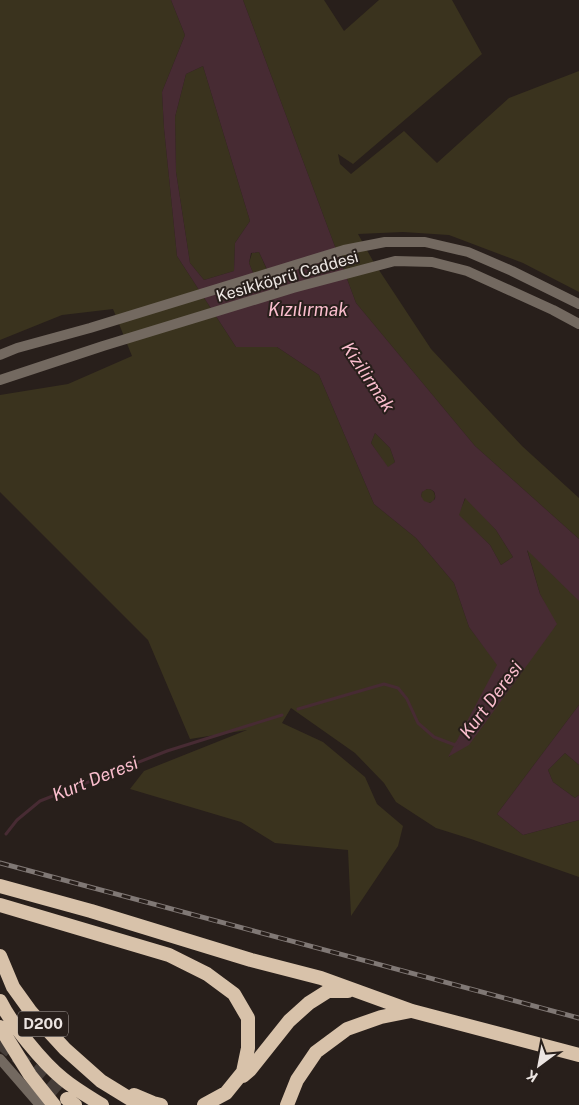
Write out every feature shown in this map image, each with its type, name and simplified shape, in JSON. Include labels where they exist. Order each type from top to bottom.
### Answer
[{"type":"highway","points":[[0,886],[91,911],[251,960],[321,978],[412,1011],[579,1054]]},
{"type":"highway","points":[[0,905],[169,955],[207,974],[234,994],[248,1018],[248,1048],[244,1072],[226,1093],[204,1105]]},
{"type":"highway","name":"D200","points":[[0,956],[13,987],[31,1012],[65,1048],[101,1081],[140,1105]]},
{"type":"highway","points":[[230,1088],[250,1070],[289,1021],[309,1003],[328,991],[359,992]]},
{"type":"highway","name":"D200","points":[[0,1001],[5,1011],[29,1042],[63,1078],[102,1105]]},
{"type":"highway","points":[[288,1105],[297,1080],[316,1052],[347,1029],[381,1017],[412,1011]]},
{"type":"highway","points":[[0,1027],[30,1075],[65,1103]]},
{"type":"highway","points":[[86,1068],[132,1094],[161,1105]]},
{"type":"street","name":"Kesikköprü Caddesi","points":[[0,355],[17,348],[90,328],[344,250],[385,242],[425,242],[468,252],[579,304]]},
{"type":"street","name":"Kesikköprü Caddesi","points":[[0,380],[103,346],[293,288],[395,261],[432,262],[467,271],[553,310],[579,324]]},
{"type":"street","points":[[0,1059],[40,1105]]},
{"type":"shaded area","points":[[0,0],[171,0],[185,35],[162,92],[177,256],[236,347],[277,347],[319,375],[374,504],[416,538],[454,583],[469,627],[498,665],[449,757],[556,625],[540,594],[527,549],[579,600],[579,705],[497,814],[523,835],[579,820],[579,877],[436,828],[396,802],[384,783],[355,753],[291,708],[282,723],[323,742],[365,777],[377,804],[403,826],[398,846],[351,916],[348,850],[275,843],[241,822],[130,789],[144,771],[247,730],[190,739],[148,640],[0,492],[0,395],[68,384],[132,356],[113,309],[62,315],[0,340]]},
{"type":"shaded area","points":[[243,0],[324,0],[344,31],[379,0],[452,0],[482,54],[353,164],[338,154],[340,164],[351,174],[404,131],[437,163],[509,98],[579,71],[579,292],[523,263],[449,235],[403,232],[358,234],[373,261],[431,349],[522,446],[579,498],[579,539],[475,446],[356,303]]},
{"type":"shaded area","points":[[203,66],[250,221],[235,243],[234,271],[204,280],[190,263],[176,172],[175,117],[186,74]]},
{"type":"shaded area","points":[[259,252],[271,279],[258,285],[249,263],[252,253]]},
{"type":"shaded area","points":[[375,433],[390,448],[395,462],[388,468],[371,443]]},
{"type":"shaded area","points":[[428,489],[433,491],[435,496],[433,501],[428,503],[423,501],[421,496],[423,491]]},
{"type":"shaded area","points":[[466,497],[496,530],[513,557],[501,565],[490,545],[458,515]]},
{"type":"shaded area","points":[[565,753],[579,765],[579,795],[575,798],[553,782],[548,770]]},
{"type":"water","name":"Kızılırmak","points":[[171,0],[243,0],[356,303],[475,446],[579,539],[579,601],[527,550],[540,594],[557,624],[469,745],[448,757],[497,665],[469,627],[454,583],[416,538],[374,504],[319,375],[277,347],[236,347],[177,256],[162,92],[185,35]],"holes":[[[203,66],[250,221],[235,243],[234,271],[204,280],[190,263],[176,172],[175,117],[186,74]],[[259,252],[271,278],[258,285],[249,263],[251,253]],[[375,433],[390,448],[395,462],[388,467],[371,443]],[[429,489],[434,492],[435,499],[430,503],[424,501],[421,496],[422,492]],[[465,498],[496,530],[513,557],[501,565],[490,545],[459,515]]]},
{"type":"water","points":[[579,705],[579,765],[565,753],[548,770],[553,782],[575,798],[579,795],[579,820],[523,835],[497,814]]},
{"type":"waterway","name":"Kurt Deresi","points":[[298,709],[384,684],[398,688],[407,699],[418,723],[434,737],[455,745],[457,743]]},
{"type":"waterway","name":"Kurt Deresi","points":[[6,834],[17,820],[40,801],[167,751],[282,715]]},
{"type":"tunnel","points":[[0,1042],[67,1099]]},
{"type":"railway","points":[[0,863],[579,1018]]},
{"type":"water label","name":"Kizilirmak","points":[[368,377]]}]
